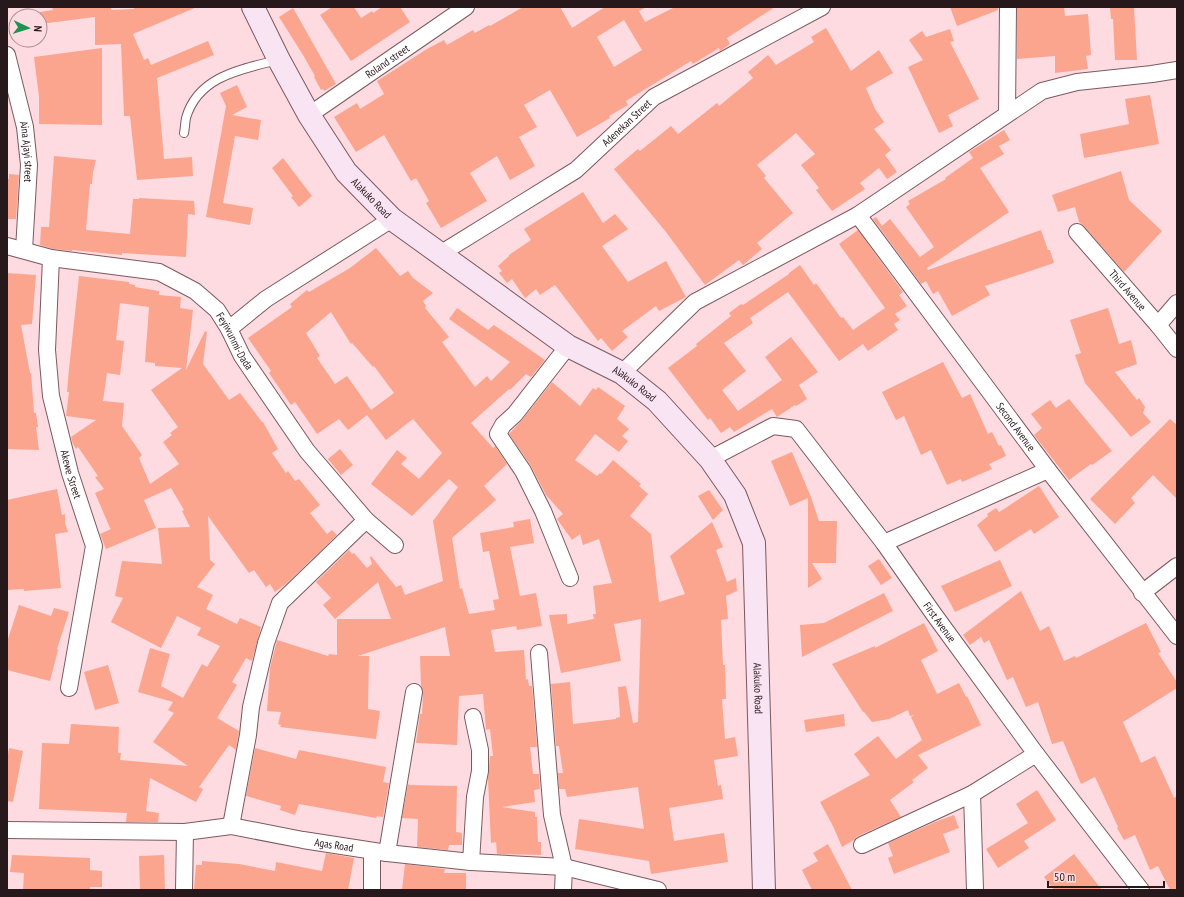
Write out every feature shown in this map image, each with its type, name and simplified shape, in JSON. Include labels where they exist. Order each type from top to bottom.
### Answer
[{"type":"main road","name":"Alakuko Road","points":[[253,7],[308,115],[346,172],[392,219],[509,305],[568,346],[622,373],[657,401],[710,459],[735,495],[754,543],[764,890]]},
{"type":"street","name":"Roland street","points":[[308,115],[466,7]]},
{"type":"street","points":[[1008,7],[1008,114]]},
{"type":"street","name":"Adenekan Street","points":[[440,254],[576,170],[654,97],[817,8]]},
{"type":"street","name":"Aina Ajayi street","points":[[7,55],[24,127],[29,165],[24,250]]},
{"type":"street","points":[[622,373],[695,302],[858,215],[1042,91],[1077,82],[1177,70]]},
{"type":"street","name":"Second Avenue","points":[[858,215],[1048,470],[1142,593],[1177,636]]},
{"type":"street","points":[[229,329],[266,299],[392,219]]},
{"type":"street","name":"Third Avenue","points":[[1077,232],[1177,349]]},
{"type":"street","name":"Feyiwunmi-Dada","points":[[7,246],[51,258],[159,272],[194,291],[217,310],[229,329],[242,356],[307,452],[366,520],[395,545]]},
{"type":"street","name":"Akewe Street","points":[[51,258],[47,350],[51,396],[70,473],[94,546],[69,688]]},
{"type":"street","points":[[1158,325],[1177,304]]},
{"type":"street","points":[[568,346],[515,414],[503,425],[498,434],[523,471],[543,511],[570,578]]},
{"type":"street","name":"First Avenue","points":[[710,459],[773,426],[796,429],[884,543],[1036,754],[1141,890]]},
{"type":"street","points":[[884,543],[1048,470]]},
{"type":"street","points":[[231,826],[248,734],[251,707],[266,643],[280,603],[366,520]]},
{"type":"street","points":[[1142,593],[1177,566]]},
{"type":"street","points":[[539,653],[552,815],[564,867],[563,890]]},
{"type":"street","points":[[372,890],[414,692]]},
{"type":"street","points":[[471,862],[474,797],[480,771],[480,750],[473,717]]},
{"type":"street","points":[[862,845],[972,794],[1036,754]]},
{"type":"street","points":[[972,794],[975,890]]},
{"type":"street","name":"Agas Road","points":[[7,830],[185,832],[231,826],[303,840],[379,852],[471,862],[564,867],[658,890]]},
{"type":"street","points":[[184,890],[185,832]]},
{"type":"lane","points":[[184,134],[186,118],[192,104],[204,88],[214,80],[233,72],[279,60]]},
{"type":"building","points":[[52,7],[111,7],[111,10],[134,9],[134,7],[197,7],[133,34],[144,60],[148,58],[151,65],[208,41],[214,55],[157,78],[164,159],[192,157],[193,176],[137,180],[130,116],[124,116],[121,44],[95,45],[95,17],[48,23],[48,11],[53,10]]},
{"type":"building","points":[[332,7],[354,7],[361,18],[382,7],[400,7],[410,22],[351,61],[320,15]]},
{"type":"building","points":[[523,7],[560,7],[572,28],[605,7],[646,7],[639,11],[645,22],[675,7],[775,7],[727,38],[730,44],[720,51],[719,48],[693,64],[691,61],[626,101],[628,105],[609,116],[610,118],[577,137],[550,90],[524,105],[537,127],[519,137],[535,166],[510,180],[497,156],[470,173],[487,201],[441,228],[426,203],[429,201],[416,178],[411,181],[384,135],[356,152],[334,117],[357,103],[360,109],[384,94],[377,81],[427,49],[444,40],[447,45],[473,30],[475,33],[489,25],[490,26]],"holes":[[[624,20],[642,50],[614,67],[597,37]]]},
{"type":"building","points":[[950,7],[998,7],[998,10],[957,26]]},
{"type":"building","points":[[1017,7],[1064,7],[1065,16],[1088,14],[1091,55],[1086,56],[1088,69],[1055,73],[1055,56],[1017,59]]},
{"type":"building","points":[[1110,7],[1134,7],[1137,60],[1115,60],[1113,19],[1111,19]]},
{"type":"building","points":[[293,8],[336,84],[324,91],[323,89],[321,90],[303,55],[279,17]]},
{"type":"building","points":[[826,28],[851,71],[879,50],[893,73],[866,88],[875,109],[884,122],[874,129],[891,150],[885,155],[897,172],[887,179],[879,168],[860,183],[865,189],[832,211],[816,190],[819,188],[801,165],[815,154],[796,133],[757,165],[766,176],[764,178],[793,213],[757,243],[762,249],[743,265],[739,260],[705,285],[666,232],[614,169],[638,149],[640,151],[671,126],[678,134],[717,103],[719,106],[753,78],[748,72],[768,55],[776,65],[814,42],[811,37]]},
{"type":"building","points":[[950,29],[954,41],[950,42],[979,99],[948,115],[953,126],[939,133],[908,67],[923,60],[909,40],[922,31],[926,37]]},
{"type":"building","points":[[102,48],[102,125],[39,124],[39,97],[34,57]]},
{"type":"building","points":[[237,85],[247,107],[232,115],[261,120],[258,140],[235,136],[223,203],[253,208],[250,225],[206,217],[226,106],[220,93]]},
{"type":"building","points":[[1150,95],[1159,144],[1084,158],[1080,134],[1129,124],[1125,99]]},
{"type":"building","points":[[1004,130],[1010,140],[999,146],[1004,154],[980,168],[1009,212],[927,268],[928,270],[1041,230],[1054,263],[985,286],[990,295],[952,316],[938,291],[933,294],[926,281],[921,284],[873,219],[876,217],[882,226],[890,219],[920,257],[934,247],[906,207],[910,204],[908,201],[946,179],[945,178],[973,158],[969,152]]},
{"type":"building","points":[[54,156],[96,160],[92,184],[90,184],[86,230],[130,234],[133,199],[194,201],[195,215],[188,214],[186,257],[122,253],[122,255],[72,251],[53,249],[40,245],[41,227],[49,227]]},
{"type":"building","points":[[283,158],[312,196],[299,207],[291,197],[293,196],[272,168]]},
{"type":"building","points":[[1121,171],[1129,200],[1162,231],[1124,272],[1079,222],[1075,207],[1058,212],[1052,195]]},
{"type":"building","points":[[9,174],[19,175],[16,219],[7,219],[7,179],[9,179]]},
{"type":"building","points":[[583,192],[603,223],[615,214],[628,229],[602,246],[628,282],[666,261],[686,297],[659,311],[656,306],[622,331],[628,337],[612,351],[601,338],[598,341],[555,285],[540,295],[536,289],[525,298],[512,279],[507,283],[499,273],[502,271],[498,266],[509,255],[531,240],[524,229]]},
{"type":"building","points":[[858,230],[903,292],[899,295],[907,306],[895,314],[900,320],[894,324],[898,330],[868,351],[863,344],[839,361],[788,292],[750,318],[753,323],[724,343],[746,371],[722,390],[738,411],[782,380],[765,357],[791,337],[818,372],[799,385],[807,399],[777,417],[772,409],[734,432],[730,427],[721,433],[710,418],[708,420],[668,368],[697,346],[696,344],[731,316],[729,313],[789,274],[800,265],[814,285],[816,283],[841,318],[843,317],[853,330],[885,308],[839,244]]},
{"type":"building","points":[[376,248],[400,276],[408,271],[413,278],[433,293],[423,301],[426,306],[425,308],[449,337],[442,342],[475,387],[487,376],[491,381],[510,362],[449,319],[457,308],[488,330],[494,325],[545,360],[531,377],[526,374],[510,390],[509,389],[471,423],[493,448],[495,446],[507,464],[484,486],[496,500],[452,538],[460,589],[462,588],[469,614],[495,610],[493,600],[499,599],[489,551],[483,552],[480,533],[514,527],[513,522],[530,519],[534,543],[510,547],[520,596],[536,593],[542,626],[517,630],[516,626],[491,630],[495,652],[524,650],[526,680],[528,679],[529,686],[532,686],[537,747],[530,747],[533,774],[539,774],[540,789],[534,790],[535,802],[502,807],[535,812],[535,817],[537,817],[538,842],[541,842],[541,855],[497,854],[496,842],[491,843],[488,779],[490,756],[493,756],[490,729],[486,730],[483,694],[459,696],[457,745],[416,743],[420,714],[422,714],[423,694],[421,686],[420,656],[450,656],[445,627],[358,656],[369,656],[368,709],[380,711],[376,739],[280,727],[281,725],[278,724],[281,712],[267,711],[270,668],[277,640],[328,656],[329,654],[337,655],[337,619],[391,619],[378,582],[335,619],[323,605],[331,598],[316,582],[349,550],[352,554],[354,553],[367,568],[372,564],[371,556],[396,587],[401,585],[405,595],[443,581],[433,521],[458,487],[449,479],[412,516],[371,484],[397,450],[407,458],[401,464],[419,479],[442,453],[413,419],[386,440],[367,415],[348,430],[339,419],[317,434],[295,402],[291,405],[269,373],[271,371],[248,338],[292,307],[290,304],[307,290],[309,292],[350,268]],"holes":[[[331,312],[351,344],[352,343],[373,367],[374,366],[394,393],[371,410],[347,376],[335,384],[317,358],[320,356],[306,333]]]},
{"type":"building","points":[[7,273],[36,275],[32,324],[21,325],[31,373],[34,413],[36,413],[38,427],[36,427],[39,450],[7,449]]},
{"type":"building","points":[[79,276],[129,282],[129,284],[135,285],[135,287],[159,291],[159,295],[181,297],[180,308],[193,310],[186,370],[205,331],[207,332],[203,364],[229,400],[240,393],[263,422],[278,449],[272,453],[286,473],[288,471],[295,481],[299,479],[320,505],[310,513],[327,534],[332,530],[337,535],[287,583],[275,592],[270,584],[266,587],[254,570],[249,573],[208,516],[210,560],[215,564],[197,587],[213,595],[206,609],[237,624],[240,618],[261,627],[252,661],[246,658],[232,682],[237,685],[217,718],[239,731],[236,750],[229,745],[199,787],[203,789],[196,802],[150,778],[146,811],[159,813],[158,822],[126,822],[127,813],[39,809],[42,743],[69,744],[71,724],[119,727],[118,753],[121,753],[120,760],[188,766],[153,742],[174,713],[168,710],[173,702],[138,692],[150,648],[170,654],[161,686],[183,698],[202,664],[207,667],[220,646],[197,635],[201,628],[177,616],[161,648],[111,622],[123,598],[115,596],[122,561],[162,564],[158,528],[190,527],[182,511],[184,510],[171,488],[144,500],[156,528],[106,549],[100,534],[111,529],[95,493],[104,489],[95,477],[98,476],[78,447],[76,449],[71,437],[96,420],[66,416],[69,392],[67,392]],"holes":[[[120,303],[149,307],[145,362],[155,363],[155,366],[182,368],[151,390],[178,427],[170,433],[172,435],[163,442],[179,464],[150,484],[139,458],[142,455],[122,426],[124,403],[103,401],[107,373],[120,375],[124,341],[116,340]]]},
{"type":"building","points":[[1108,308],[1119,344],[1131,340],[1137,364],[1115,372],[1137,400],[1139,398],[1145,407],[1143,413],[1151,422],[1131,437],[1085,383],[1075,355],[1081,353],[1070,320]]},
{"type":"building","points":[[943,362],[962,398],[970,394],[988,434],[992,432],[999,446],[1001,445],[1006,456],[989,464],[992,469],[962,482],[961,479],[947,485],[931,450],[921,455],[904,416],[896,420],[882,392]]},
{"type":"building","points":[[552,382],[580,406],[593,388],[596,390],[598,387],[625,406],[617,419],[629,429],[622,436],[628,441],[619,452],[595,434],[575,460],[597,476],[600,473],[601,474],[613,460],[641,484],[639,486],[648,494],[630,516],[651,534],[659,602],[685,594],[670,556],[712,522],[723,547],[716,550],[727,582],[736,578],[737,591],[726,596],[728,619],[721,620],[723,665],[725,665],[726,699],[722,699],[725,739],[735,737],[738,756],[714,760],[718,786],[721,785],[723,799],[669,808],[674,841],[724,833],[728,862],[651,874],[649,861],[575,849],[579,819],[644,829],[638,787],[567,797],[565,789],[559,789],[558,773],[563,773],[559,746],[556,746],[551,684],[570,682],[573,724],[616,719],[620,717],[618,687],[626,686],[633,723],[638,722],[641,619],[614,624],[621,661],[561,673],[549,615],[567,614],[567,624],[594,619],[593,614],[596,614],[593,586],[612,583],[599,539],[583,545],[580,534],[572,540],[557,519],[563,514],[546,495],[531,466],[509,434]]},
{"type":"building","points":[[1069,399],[1112,451],[1069,480],[1034,435],[1042,428],[1031,414],[1050,400],[1056,408]]},
{"type":"building","points":[[1170,419],[1177,425],[1177,499],[1153,475],[1131,498],[1135,503],[1115,524],[1090,499]]},
{"type":"building","points":[[340,449],[353,465],[341,475],[328,459]]},
{"type":"building","points":[[792,452],[811,497],[819,521],[837,521],[836,563],[812,563],[822,579],[808,588],[808,498],[790,506],[771,461]]},
{"type":"building","points":[[1039,486],[1059,517],[1034,534],[1031,529],[995,552],[977,525],[988,516],[987,514],[996,508],[999,512]]},
{"type":"building","points":[[57,489],[62,515],[65,514],[65,523],[68,532],[55,534],[61,588],[24,591],[24,589],[7,590],[7,500]]},
{"type":"building","points":[[709,490],[723,510],[713,520],[698,496]]},
{"type":"building","points":[[879,559],[892,578],[881,585],[868,566]]},
{"type":"building","points":[[1000,560],[1012,586],[955,612],[941,586]]},
{"type":"building","points":[[1021,591],[1040,631],[1049,626],[1064,661],[1075,656],[1076,658],[1146,623],[1161,652],[1158,653],[1177,682],[1177,688],[1123,722],[1141,763],[1155,756],[1174,798],[1177,796],[1177,890],[1170,890],[1158,866],[1150,870],[1135,835],[1124,840],[1117,828],[1118,827],[1095,777],[1081,784],[1063,741],[1052,744],[1038,702],[1026,707],[1013,677],[1007,680],[989,640],[984,643],[981,637],[970,645],[963,635]]},
{"type":"building","points":[[884,593],[893,611],[802,657],[800,625],[824,623]]},
{"type":"building","points":[[19,605],[51,616],[54,608],[69,612],[57,649],[50,681],[7,670],[7,642]]},
{"type":"building","points":[[924,623],[938,651],[921,660],[937,694],[959,683],[981,725],[918,755],[928,768],[912,780],[914,782],[890,800],[901,817],[858,836],[842,847],[820,802],[870,775],[854,754],[878,736],[896,759],[922,740],[911,717],[914,715],[910,716],[908,710],[889,719],[872,722],[863,712],[832,664],[875,646],[875,648]]},
{"type":"building","points":[[108,665],[119,703],[95,710],[84,672]]},
{"type":"building","points":[[844,714],[845,726],[806,732],[804,720]]},
{"type":"building","points":[[9,748],[23,751],[13,802],[7,801],[7,760]]},
{"type":"building","points":[[255,748],[296,759],[299,750],[386,767],[383,782],[389,783],[383,817],[377,816],[376,818],[299,804],[295,815],[280,810],[281,806],[246,796]]},
{"type":"building","points":[[408,784],[457,786],[456,832],[462,833],[462,845],[449,845],[448,850],[417,847],[418,819],[402,818]]},
{"type":"building","points":[[1037,790],[1056,820],[1024,841],[1029,848],[998,868],[986,849],[1028,823],[1016,804]]},
{"type":"building","points":[[954,815],[959,828],[943,834],[950,852],[894,874],[888,858],[893,856],[888,843]]},
{"type":"building","points":[[828,844],[852,890],[812,890],[802,870],[818,861],[813,853]]},
{"type":"building","points":[[326,853],[354,858],[348,890],[194,890],[196,865],[202,865],[202,861],[239,864],[275,871],[276,862],[322,871]]},
{"type":"building","points":[[1074,854],[1102,890],[1054,890],[1044,877]]},
{"type":"building","points":[[12,855],[90,858],[90,870],[102,871],[102,887],[90,887],[90,890],[23,890],[24,873],[10,872]]},
{"type":"building","points":[[164,855],[165,890],[140,890],[139,856]]},
{"type":"building","points":[[405,864],[445,869],[444,873],[466,873],[466,890],[402,890]]}]
